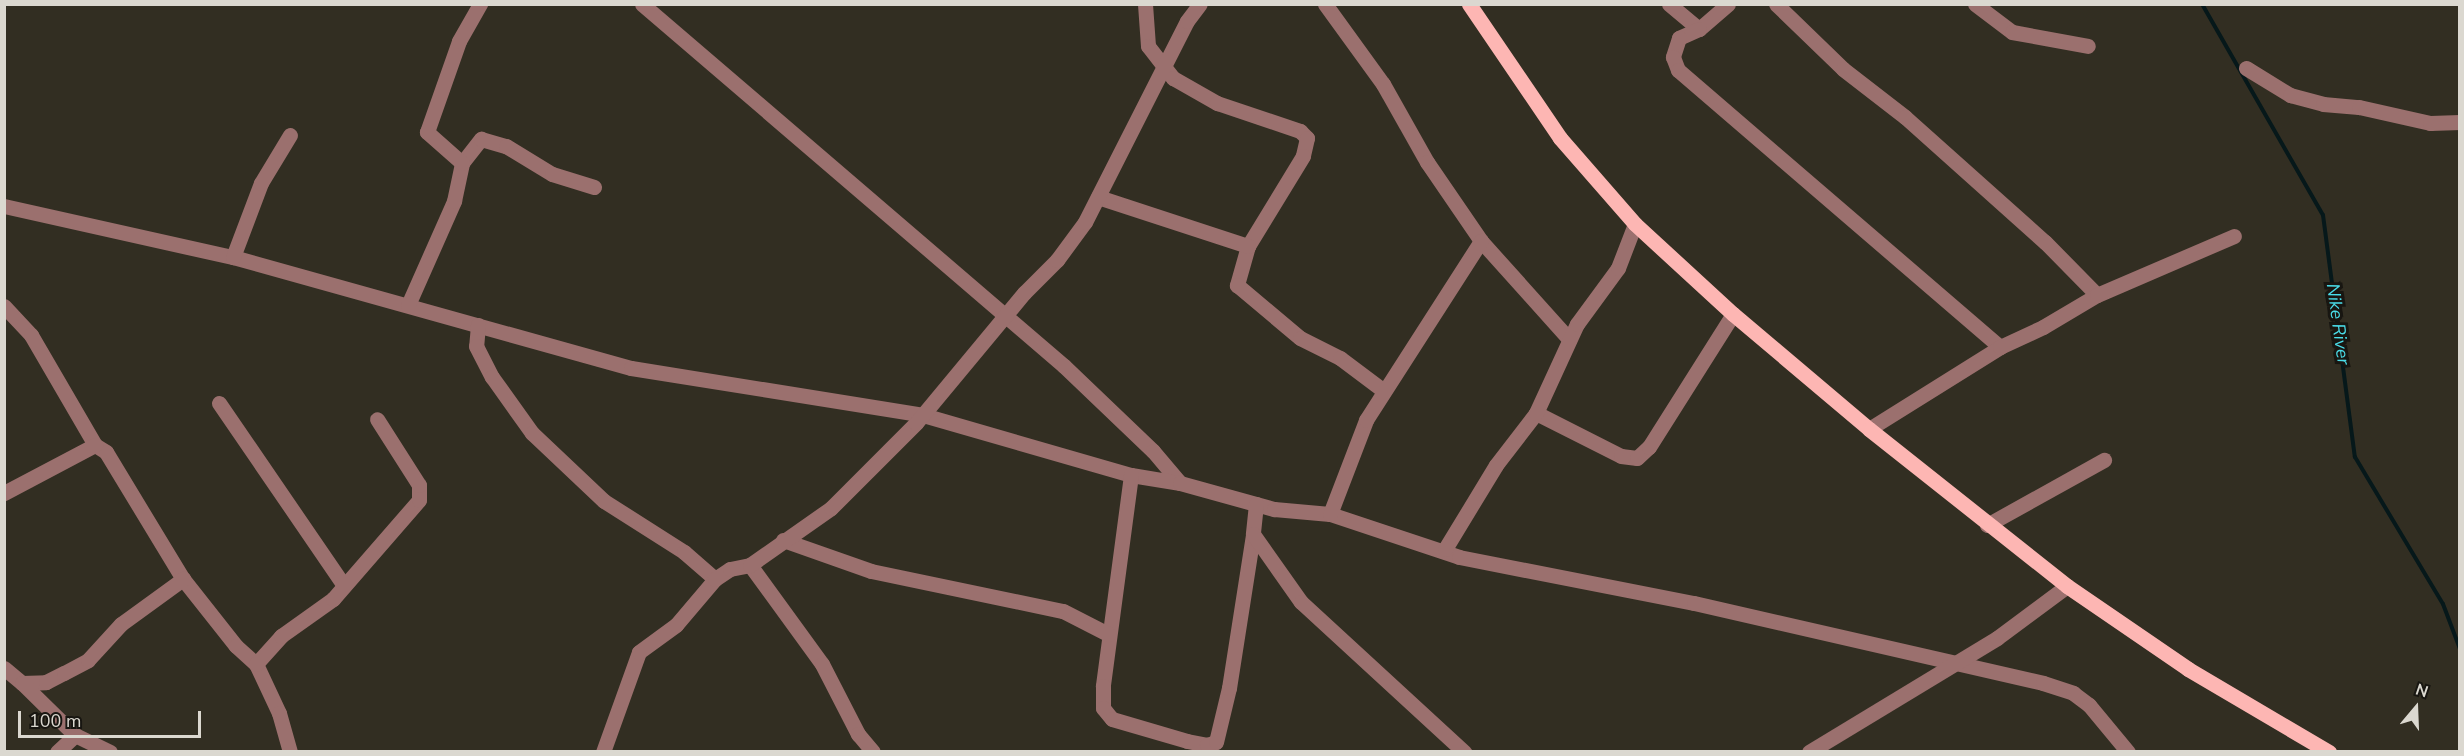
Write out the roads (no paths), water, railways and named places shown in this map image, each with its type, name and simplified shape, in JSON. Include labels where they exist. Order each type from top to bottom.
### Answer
[{"type":"main road","points":[[1470,5],[1560,138],[1635,224],[1733,314],[1869,429],[1987,525],[2067,586],[2188,669],[2329,752]]},
{"type":"street","points":[[462,163],[427,132],[459,41],[480,4]]},
{"type":"street","points":[[642,4],[1008,317],[1120,420],[1180,483]]},
{"type":"street","points":[[1145,4],[1148,46],[1166,64],[1173,78],[1217,102],[1300,131],[1308,138],[1303,156],[1248,246],[1238,285],[1300,338],[1340,358],[1384,391]]},
{"type":"street","points":[[603,752],[639,652],[676,625],[715,579],[730,569],[750,565],[831,508],[922,415],[1008,317],[1024,293],[1057,260],[1098,197],[1187,21],[1200,4]]},
{"type":"street","points":[[1325,4],[1383,84],[1427,162],[1481,241],[1569,339]]},
{"type":"street","points":[[1669,4],[1699,29]]},
{"type":"street","points":[[1728,4],[1699,29],[1679,38],[1673,57],[1678,70],[2000,347]]},
{"type":"street","points":[[1776,4],[1843,69],[1905,117],[2045,242],[2097,295]]},
{"type":"street","points":[[1975,4],[2012,32],[2088,46]]},
{"type":"street","points":[[2246,68],[2290,95],[2323,104],[2359,107],[2430,123],[2460,122]]},
{"type":"street","points":[[233,257],[261,183],[290,135]]},
{"type":"street","points":[[408,305],[454,201],[462,163],[480,139],[506,146],[552,174],[594,187]]},
{"type":"street","points":[[1098,197],[1248,246]]},
{"type":"street","points":[[4,206],[233,257],[631,368],[922,415],[1131,475],[1180,483],[1256,504],[1330,514],[1445,549],[1459,557],[1799,626],[1949,663],[2011,675],[2073,693],[2089,705],[2128,752]]},
{"type":"street","points":[[1445,549],[1496,465],[1536,413],[1569,339],[1618,268],[1635,224]]},
{"type":"street","points":[[1869,429],[2000,347],[2043,327],[2097,295],[2234,236]]},
{"type":"street","points":[[1330,514],[1366,420],[1481,241]]},
{"type":"street","points":[[4,306],[31,334],[95,445],[106,452],[183,579],[236,646],[256,664],[279,713],[290,752]]},
{"type":"street","points":[[1536,413],[1621,456],[1637,458],[1649,447],[1733,314]]},
{"type":"street","points":[[478,325],[476,345],[487,366],[532,433],[604,501],[684,552],[715,579]]},
{"type":"street","points":[[219,403],[343,584]]},
{"type":"street","points":[[256,664],[281,636],[333,598],[421,494],[377,419]]},
{"type":"street","points":[[4,493],[95,445]]},
{"type":"street","points":[[1987,525],[2104,460]]},
{"type":"street","points":[[1131,475],[1120,578],[1108,634],[1103,708],[1112,719],[1187,741],[1207,745],[1216,742],[1229,687],[1256,504]]},
{"type":"street","points":[[1253,534],[1301,602],[1464,752]]},
{"type":"street","points":[[783,540],[872,571],[1063,611],[1108,634]]},
{"type":"street","points":[[750,565],[810,646],[843,699],[858,734],[873,752]]},
{"type":"street","points":[[22,683],[46,682],[88,660],[122,624],[183,579]]},
{"type":"street","points":[[1820,749],[1949,663],[2006,632],[2067,586]]},
{"type":"street","points":[[4,668],[75,735],[110,752]]},
{"type":"street","points":[[57,752],[75,735]]},
{"type":"waterway","name":"Nike River","points":[[2202,4],[2323,215],[2355,457],[2443,604],[2460,649]]}]
